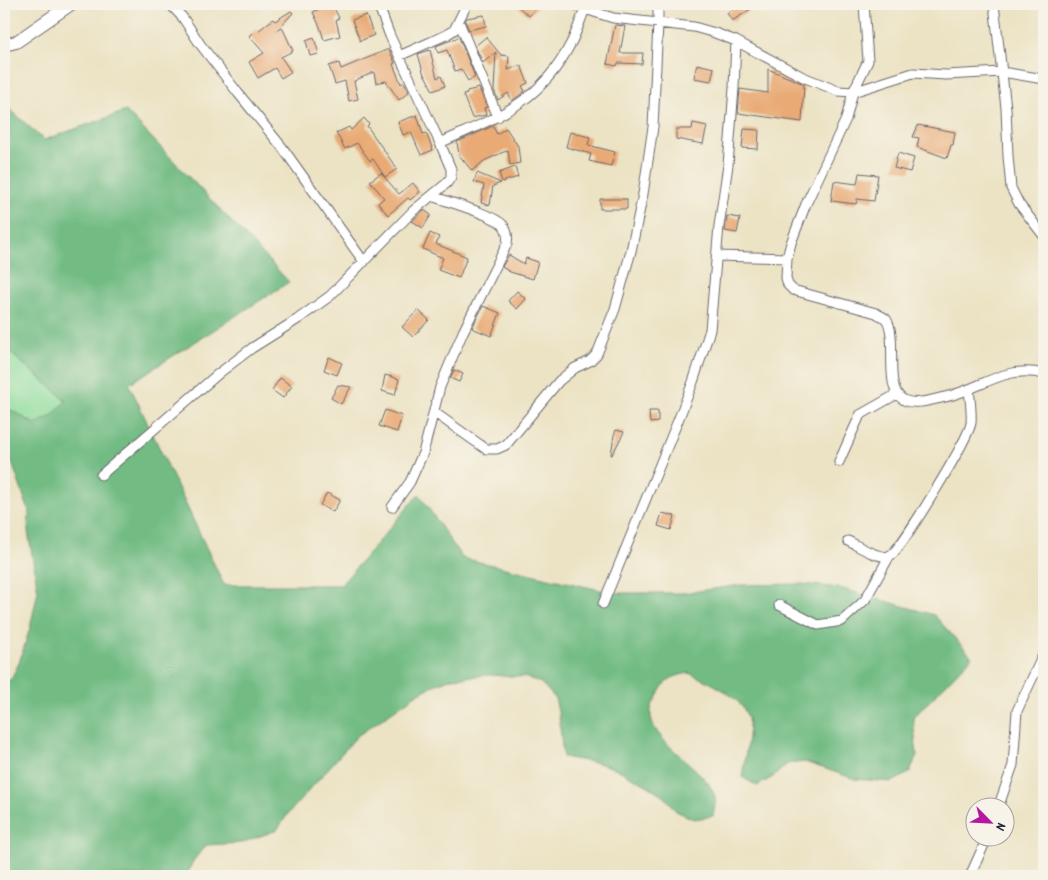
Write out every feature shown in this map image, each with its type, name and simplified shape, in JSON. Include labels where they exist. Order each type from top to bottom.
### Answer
[{"type":"street","points":[[4,45],[16,42],[71,4]]},
{"type":"street","points":[[170,4],[183,18],[200,44],[282,147],[364,262]]},
{"type":"street","points":[[101,475],[218,374],[252,348],[330,296],[413,212],[447,183],[451,177],[451,169],[378,4]]},
{"type":"street","points":[[400,56],[454,30],[467,4]]},
{"type":"street","points":[[573,4],[612,18],[694,27],[736,41],[827,88],[838,91],[852,92],[913,74],[946,75],[1002,72],[1044,79]]},
{"type":"street","points":[[435,412],[486,449],[497,449],[506,445],[559,382],[597,354],[615,309],[631,251],[643,194],[654,127],[658,4]]},
{"type":"street","points":[[864,4],[868,61],[852,92],[846,119],[806,204],[788,258],[786,278],[788,285],[793,290],[876,313],[886,318],[890,331],[893,382],[897,394],[904,400],[921,402],[957,394],[994,377],[1012,372],[1030,370],[1044,374]]},
{"type":"street","points":[[994,4],[1002,72],[1011,188],[1019,204],[1044,236]]},
{"type":"street","points":[[440,143],[498,117],[535,93],[554,71],[571,45],[585,9]]},
{"type":"street","points":[[459,22],[498,117]]},
{"type":"street","points":[[603,604],[693,382],[710,330],[719,226],[728,165],[736,41]]},
{"type":"street","points":[[392,507],[410,482],[423,454],[440,387],[462,332],[507,244],[508,235],[503,226],[493,218],[432,196]]},
{"type":"street","points":[[717,256],[788,258]]},
{"type":"street","points":[[780,605],[818,625],[842,621],[865,600],[890,555],[901,543],[935,491],[968,434],[971,423],[969,388]]},
{"type":"street","points":[[839,462],[860,415],[897,394]]},
{"type":"street","points":[[848,541],[881,557],[890,555]]},
{"type":"street","points":[[1001,798],[1013,765],[1017,711],[1044,653]]},
{"type":"street","points":[[970,876],[982,848]]},
{"type":"green space","points":[[4,104],[44,140],[126,111],[289,282],[129,384],[224,585],[341,585],[419,494],[462,558],[613,593],[683,593],[742,585],[802,584],[840,588],[934,615],[972,657],[913,718],[917,756],[909,773],[892,782],[855,779],[805,762],[787,764],[773,777],[757,786],[742,777],[749,730],[748,718],[744,710],[732,696],[689,673],[677,676],[665,683],[651,709],[652,721],[658,733],[709,785],[715,797],[713,816],[694,819],[676,811],[665,797],[617,769],[598,763],[563,757],[559,716],[555,698],[541,683],[525,677],[489,675],[452,678],[416,695],[357,736],[288,814],[277,830],[241,843],[206,845],[193,861],[186,876],[4,876],[4,684],[11,679],[19,663],[30,628],[38,591],[28,531],[29,511],[4,440],[4,406],[35,424],[52,416],[66,401],[4,345]]},
{"type":"green space","points":[[4,345],[66,401],[52,416],[35,424],[4,406]]},
{"type":"building","points":[[332,4],[339,18],[336,20],[340,36],[324,40],[313,12]]},
{"type":"building","points":[[515,4],[540,4],[529,16]]},
{"type":"building","points":[[743,4],[748,4],[751,9],[732,21],[727,13]]},
{"type":"building","points":[[291,11],[293,13],[277,30],[282,27],[293,51],[281,57],[291,72],[281,78],[275,68],[258,78],[249,62],[264,53],[249,36],[256,29],[258,31],[273,19],[275,21]]},
{"type":"building","points":[[366,15],[374,35],[360,41],[352,20]]},
{"type":"building","points":[[484,15],[486,26],[469,30],[465,21],[467,18]]},
{"type":"building","points":[[615,25],[625,26],[620,53],[643,53],[642,64],[618,63],[617,66],[607,64]]},
{"type":"building","points":[[459,37],[475,77],[468,81],[461,69],[455,71],[447,50],[438,53],[436,46]]},
{"type":"building","points":[[486,37],[501,55],[509,56],[508,70],[521,65],[528,83],[522,86],[525,91],[512,101],[508,93],[498,100],[494,90],[496,52],[483,63],[475,46]]},
{"type":"building","points":[[314,38],[319,54],[310,56],[306,41]]},
{"type":"building","points":[[389,49],[401,84],[404,82],[409,92],[399,100],[386,81],[376,83],[374,72],[354,81],[358,99],[349,101],[345,81],[335,84],[329,66],[339,63],[341,69]]},
{"type":"building","points":[[430,50],[437,78],[441,76],[445,86],[433,91],[424,75],[418,54]]},
{"type":"building","points":[[697,64],[714,68],[711,81],[694,78]]},
{"type":"building","points":[[768,69],[804,84],[802,122],[738,113],[740,89],[768,93]]},
{"type":"building","points":[[479,88],[487,107],[484,108],[486,115],[472,118],[463,95],[467,94],[467,91]]},
{"type":"building","points":[[417,115],[423,134],[426,133],[433,150],[421,155],[411,132],[403,135],[398,122]]},
{"type":"building","points":[[364,118],[369,124],[367,126],[397,169],[385,177],[373,159],[370,161],[357,143],[345,149],[336,133],[349,127],[351,130]]},
{"type":"building","points":[[693,123],[707,126],[703,144],[676,139],[676,129],[692,129]]},
{"type":"building","points":[[918,125],[955,132],[953,145],[951,145],[947,158],[917,147],[919,138],[913,137]]},
{"type":"building","points":[[493,126],[497,134],[506,128],[518,146],[520,163],[510,165],[508,150],[484,161],[472,171],[459,155],[457,142]]},
{"type":"building","points":[[744,129],[759,130],[758,149],[742,148]]},
{"type":"building","points":[[570,132],[590,137],[588,145],[615,152],[611,166],[589,161],[591,154],[566,147]]},
{"type":"building","points":[[898,153],[914,158],[910,172],[894,168]]},
{"type":"building","points":[[515,167],[518,177],[502,182],[499,173]]},
{"type":"building","points":[[381,173],[399,194],[413,183],[420,192],[410,200],[408,198],[388,215],[378,203],[384,198],[370,181]]},
{"type":"building","points":[[477,173],[501,183],[493,186],[490,205],[481,203],[484,185],[474,182]]},
{"type":"building","points":[[859,173],[878,175],[874,201],[857,199],[856,204],[831,201],[834,181],[857,184]]},
{"type":"building","points":[[600,199],[627,199],[627,209],[600,209]]},
{"type":"building","points":[[424,210],[431,215],[423,228],[412,221]]},
{"type":"building","points":[[727,216],[740,218],[737,233],[725,231]]},
{"type":"building","points":[[430,233],[439,237],[436,244],[467,257],[459,278],[438,270],[443,258],[423,249]]},
{"type":"building","points":[[509,255],[524,264],[526,258],[538,262],[533,279],[510,272],[502,267]]},
{"type":"building","points":[[517,291],[526,299],[517,309],[508,301]]},
{"type":"building","points":[[483,306],[500,313],[491,336],[472,328]]},
{"type":"building","points":[[418,310],[429,320],[413,337],[402,327]]},
{"type":"building","points":[[329,357],[342,363],[337,375],[324,370]]},
{"type":"building","points":[[454,370],[463,374],[459,382],[450,378]]},
{"type":"building","points":[[385,375],[399,379],[395,395],[382,391]]},
{"type":"building","points":[[280,378],[292,386],[283,398],[272,390]]},
{"type":"building","points":[[338,385],[351,387],[341,404],[331,398]]},
{"type":"building","points":[[385,410],[402,416],[397,432],[379,426]]},
{"type":"building","points":[[649,411],[658,411],[658,422],[650,423]]},
{"type":"building","points":[[616,430],[624,432],[611,455],[614,435]]},
{"type":"building","points":[[327,493],[340,500],[333,512],[320,505]]},
{"type":"building","points":[[662,513],[675,516],[671,530],[658,526]]}]
